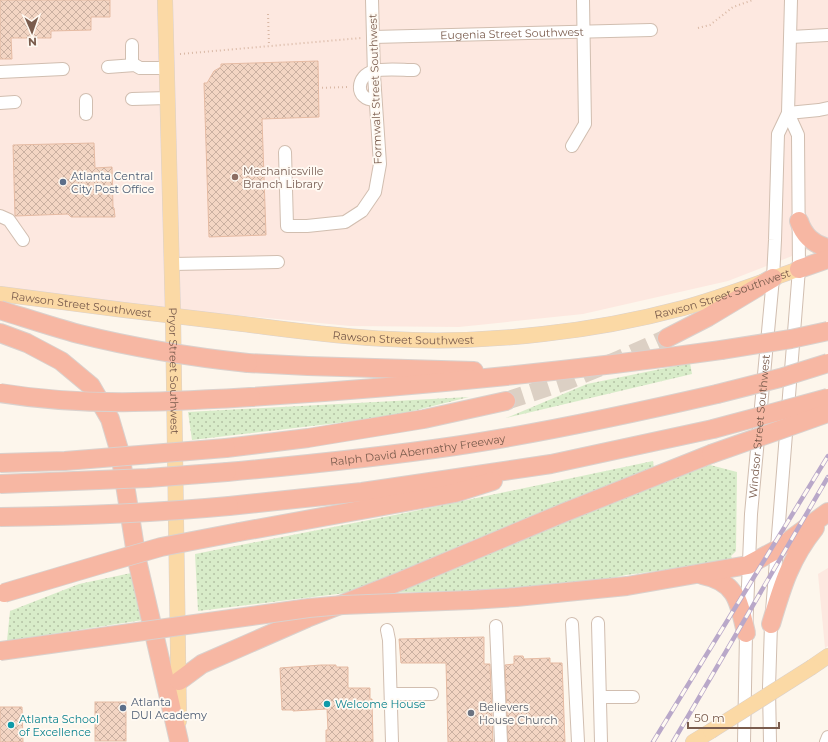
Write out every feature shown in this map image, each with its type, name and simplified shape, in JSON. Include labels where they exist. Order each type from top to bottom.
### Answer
[{"type":"highway","points":[[799,222],[810,240],[816,244],[828,248]]},
{"type":"highway","points":[[799,269],[828,259]]},
{"type":"highway","points":[[667,338],[708,317],[773,278]]},
{"type":"highway","points":[[0,310],[78,334],[154,351],[198,358],[248,363],[308,366],[535,373]]},
{"type":"highway","points":[[0,393],[54,400],[124,403],[174,402],[452,383],[622,364],[791,339],[828,331]]},
{"type":"highway","points":[[0,333],[27,343],[61,361],[91,386],[110,419],[120,453],[137,560],[179,742]]},
{"type":"highway","name":"Ralph David Abernathy Freeway","points":[[0,484],[148,478],[227,472],[332,462],[456,446],[592,422],[717,394],[780,378],[828,363]]},
{"type":"highway","points":[[0,517],[68,517],[150,513],[362,492],[551,464],[713,429],[828,398]]},
{"type":"highway","points":[[0,463],[72,460],[226,448],[308,438],[416,421],[506,401]]},
{"type":"highway","points":[[179,681],[202,664],[307,618],[711,454],[828,413]]},
{"type":"highway","points":[[1,594],[112,560],[162,547],[455,493],[551,464]]},
{"type":"highway","points":[[0,651],[309,608],[516,597],[627,586],[748,566],[776,550],[828,512]]},
{"type":"highway","points":[[771,624],[790,566],[809,535],[828,512]]},
{"type":"highway","points":[[699,574],[714,577],[730,588],[740,608],[746,633]]},
{"type":"main road","name":"Pryor Street Southwest","points":[[165,0],[173,316],[179,742]]},
{"type":"main road","name":"Rawson Street Southwest","points":[[0,294],[173,316],[387,339],[424,340],[504,338],[581,329],[650,316],[705,301],[799,269]]},
{"type":"main road","points":[[693,742],[828,656]]},
{"type":"street","name":"Formwalt Street Southwest","points":[[284,152],[288,226],[308,226],[345,222],[362,211],[375,192],[380,164],[373,71],[372,0]]},
{"type":"street","points":[[572,146],[585,124],[582,0]]},
{"type":"street","name":"Windsor Street Southwest","points":[[744,742],[748,566],[751,514],[773,278],[778,134],[788,113],[791,0]]},
{"type":"street","name":"Eugenia Street Southwest","points":[[373,37],[583,33],[651,30]]},
{"type":"street","points":[[791,37],[827,35]]},
{"type":"street","points":[[132,46],[132,65]]},
{"type":"street","points":[[108,67],[132,65],[140,68],[167,62]]},
{"type":"street","points":[[0,72],[63,69]]},
{"type":"street","points":[[373,71],[414,70]]},
{"type":"street","points":[[132,99],[168,98]]},
{"type":"street","points":[[86,100],[86,114]]},
{"type":"street","points":[[0,102],[15,102]]},
{"type":"street","points":[[788,113],[828,108]]},
{"type":"street","name":"Windsor Street Southwest","points":[[770,742],[769,688],[771,624],[799,269],[798,135],[788,113]]},
{"type":"street","points":[[0,216],[9,220],[23,240]]},
{"type":"street","points":[[172,264],[278,262]]},
{"type":"street","points":[[598,623],[601,742]]},
{"type":"street","points":[[572,624],[578,742]]},
{"type":"street","points":[[496,626],[501,742]]},
{"type":"street","points":[[387,630],[389,640],[392,742]]},
{"type":"street","points":[[391,694],[432,694]]},
{"type":"street","points":[[600,697],[633,697]]},
{"type":"street","points":[[826,742],[828,737]]},
{"type":"path","points":[[698,28],[710,25],[733,7],[753,0]]},
{"type":"path","points":[[268,14],[269,46]]},
{"type":"path","points":[[167,62],[269,46],[373,37]]},
{"type":"path","points":[[318,88],[349,87]]},
{"type":"shaded area","points":[[0,0],[828,0],[828,242],[728,281],[583,314],[459,327],[350,326],[47,297],[0,286]]},
{"type":"shaded area","points":[[828,568],[828,646],[825,648],[818,574]]},
{"type":"green space","points":[[690,363],[692,374],[506,418],[587,384]]},
{"type":"green space","points":[[469,397],[389,417],[192,440],[188,412]]},
{"type":"green space","points":[[653,461],[654,468],[471,541],[354,592],[198,611],[195,554],[405,513]]},
{"type":"green space","points":[[710,465],[737,472],[736,551],[731,556],[733,560],[626,575],[580,585],[503,590],[382,593],[640,491]]},
{"type":"green space","points":[[136,572],[143,620],[7,641],[10,611],[79,584]]},
{"type":"building","points":[[0,0],[110,0],[110,17],[91,17],[91,30],[51,31],[51,38],[11,38],[12,59],[0,59]]},
{"type":"building","name":"Mechanicsville Branch Library","points":[[318,61],[319,117],[262,119],[266,235],[209,237],[204,83],[207,83],[214,71],[221,67],[221,64]]},
{"type":"building","name":"Atlanta Central City Post Office","points":[[94,143],[95,168],[112,167],[113,207],[115,217],[71,217],[68,214],[15,216],[13,145]]},
{"type":"building","name":"Believers House Church","points":[[484,637],[484,664],[490,664],[493,742],[448,742],[446,663],[401,663],[399,639]]},
{"type":"building","points":[[514,656],[523,656],[524,659],[550,658],[550,663],[562,663],[565,742],[508,742],[505,665],[514,664]]},
{"type":"building","name":"Welcome House","points":[[321,665],[348,667],[348,688],[370,688],[370,699],[372,699],[373,742],[326,742],[326,730],[328,730],[327,709],[293,711],[282,710],[280,668]]},
{"type":"building","points":[[95,702],[126,702],[126,741],[95,741]]},
{"type":"building","name":"Atlanta School of Excellence","points":[[0,707],[22,707],[23,742],[0,742]]},
{"type":"tunnel","points":[[506,401],[567,381],[667,338]]},
{"type":"railway","points":[[653,742],[828,456]]},
{"type":"railway","points":[[673,742],[828,477]]},
{"type":"place","name":"Mechanicsville Branch Library","points":[[235,177]]},
{"type":"place","name":"Atlanta Central City Post Office","points":[[63,182]]},
{"type":"place","name":"Welcome House","points":[[327,704]]},
{"type":"place","name":"Atlanta DUI Academy","points":[[123,708]]},
{"type":"place","name":"Believers House Church","points":[[471,713]]},
{"type":"place","name":"Atlanta School of Excellence","points":[[11,725]]}]
